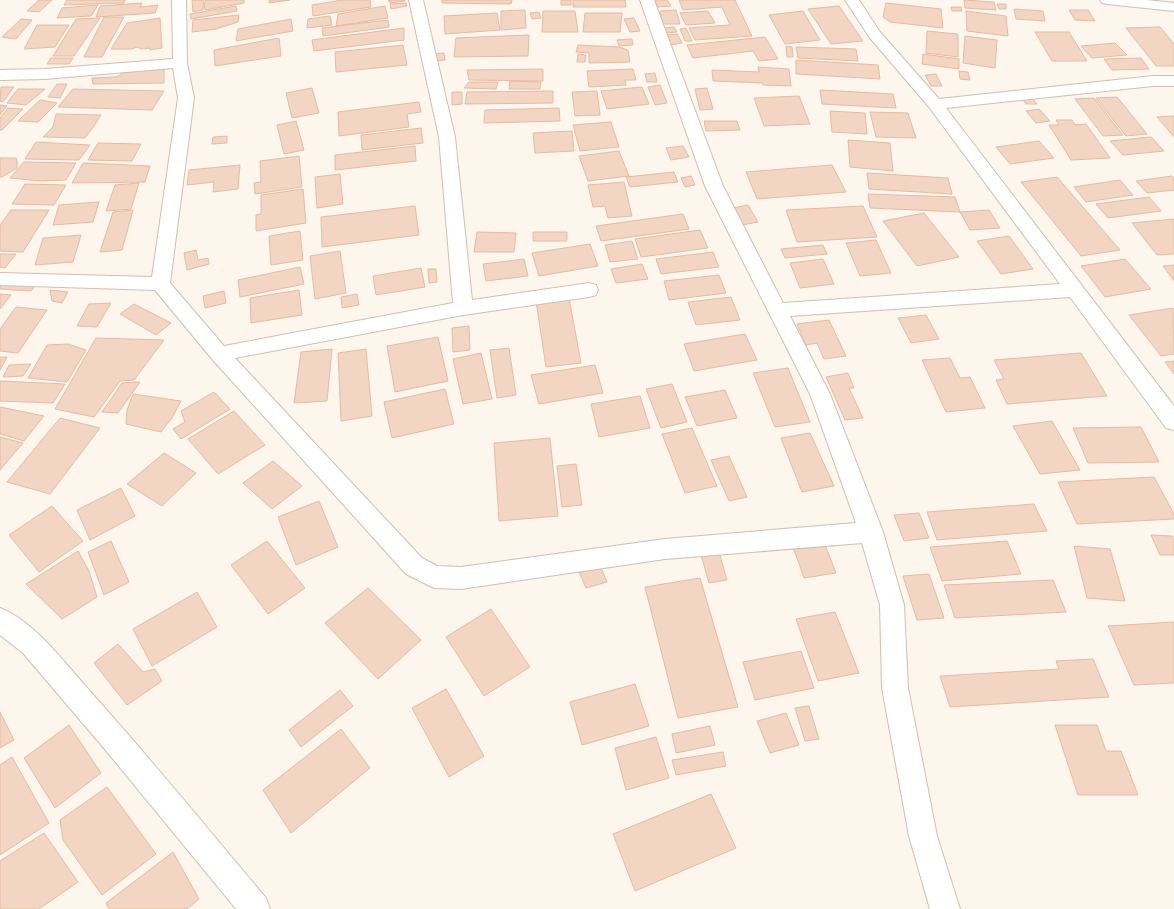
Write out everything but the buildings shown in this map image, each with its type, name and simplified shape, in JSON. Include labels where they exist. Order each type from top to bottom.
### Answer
[{"type":"street","points":[[179,0],[180,63],[186,98],[160,284],[219,354],[414,566],[434,577],[461,578],[665,549],[871,532]]},
{"type":"street","points":[[416,0],[447,137],[463,308]]},
{"type":"street","points":[[647,0],[714,186],[820,394],[871,532],[892,605],[895,688],[923,836],[945,909]]},
{"type":"street","points":[[852,0],[875,35],[935,104],[1174,422]]},
{"type":"street","points":[[1107,0],[1174,7]]},
{"type":"street","points":[[0,75],[45,74],[180,63]]},
{"type":"street","points":[[935,104],[1153,81],[1174,81]]},
{"type":"street","points":[[0,279],[160,284]]},
{"type":"street","points":[[219,354],[463,308],[589,290]]},
{"type":"street","points":[[776,310],[1075,290]]},
{"type":"street","points":[[0,620],[32,645],[93,714],[255,909]]}]
